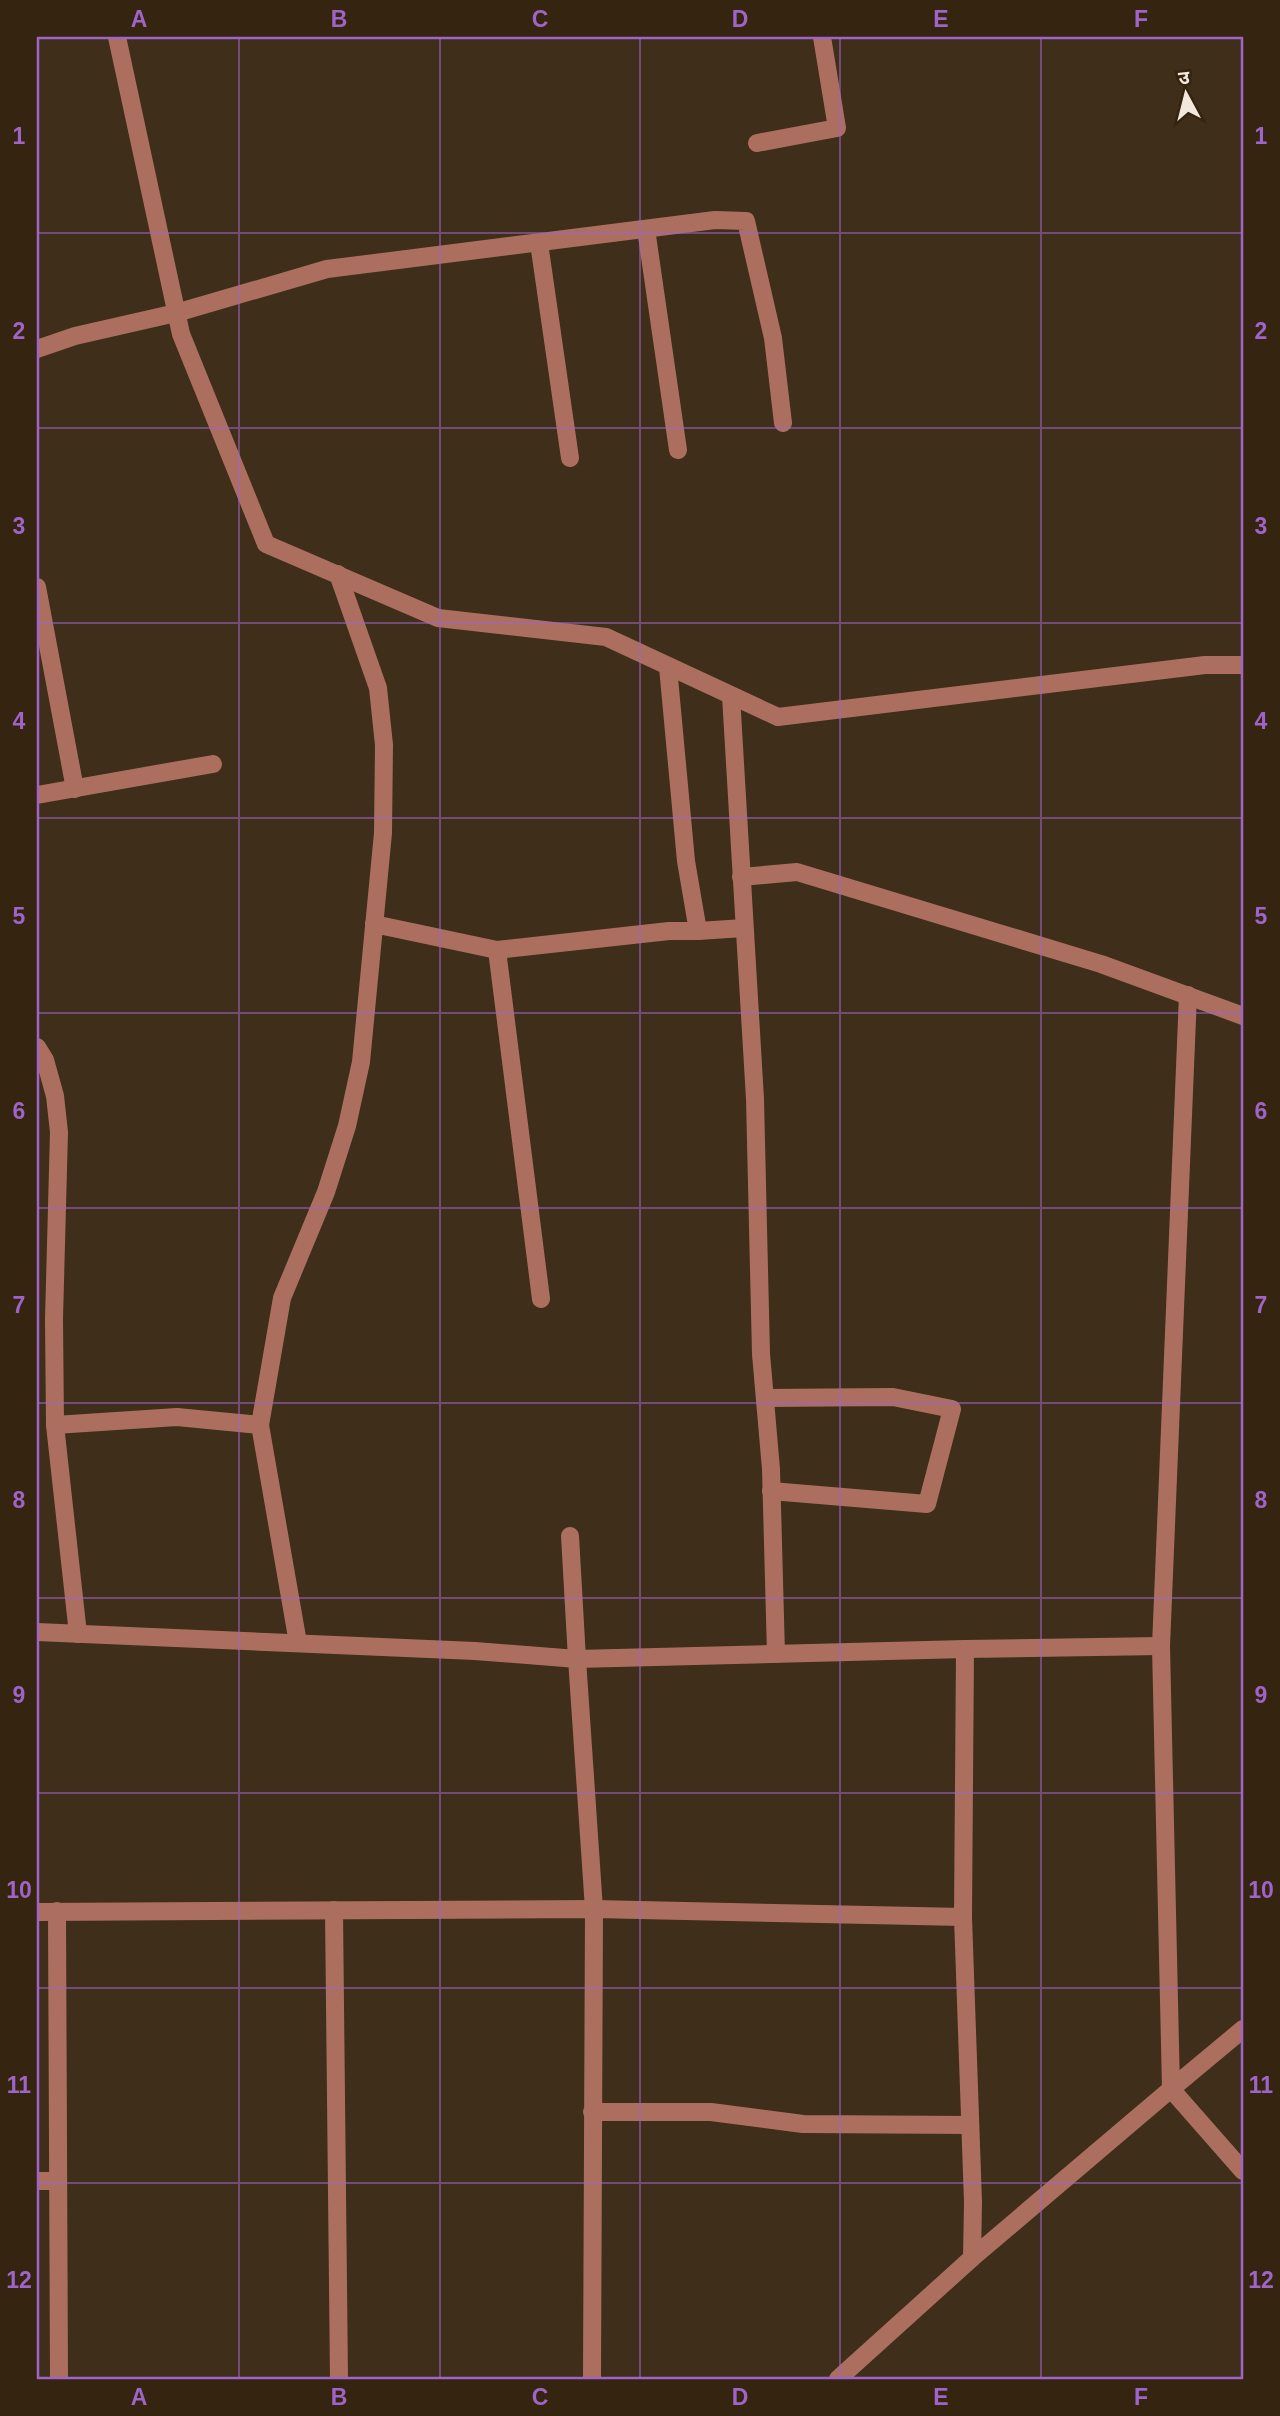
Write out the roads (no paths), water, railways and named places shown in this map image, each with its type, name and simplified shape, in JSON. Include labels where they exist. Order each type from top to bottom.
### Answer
[{"type":"street","points":[[117,37],[181,334],[267,544],[438,618],[606,637],[778,718],[1205,665],[1243,665]]},
{"type":"street","points":[[757,143],[837,128],[822,37]]},
{"type":"street","points":[[37,349],[75,336],[176,313],[327,269],[715,220],[747,221],[773,338],[783,423]]},
{"type":"street","points":[[646,229],[678,450]]},
{"type":"street","points":[[539,243],[570,458]]},
{"type":"street","points":[[298,1643],[260,1425],[282,1298],[326,1192],[347,1126],[361,1062],[383,833],[384,745],[378,688],[338,575]]},
{"type":"street","points":[[37,587],[75,789]]},
{"type":"street","points":[[668,667],[686,861],[698,931]]},
{"type":"street","points":[[731,696],[755,1099],[761,1354],[772,1490],[776,1654]]},
{"type":"street","points":[[37,795],[213,764]]},
{"type":"street","points":[[741,877],[797,872],[1101,964],[1243,1016]]},
{"type":"street","points":[[374,924],[497,950],[670,931],[744,928]]},
{"type":"street","points":[[497,950],[541,1299]]},
{"type":"street","points":[[1188,995],[1161,1646],[1171,2089],[1243,2171]]},
{"type":"street","points":[[37,1047],[46,1060],[55,1096],[59,1132],[54,1319],[55,1425],[78,1634]]},
{"type":"street","points":[[765,1398],[893,1397],[952,1409],[928,1504],[772,1490]]},
{"type":"street","points":[[55,1425],[177,1417],[260,1425]]},
{"type":"street","points":[[570,1536],[594,1909],[592,2379]]},
{"type":"street","points":[[37,1632],[475,1651],[577,1660],[1161,1646]]},
{"type":"street","points":[[965,1649],[963,1916],[972,2258]]},
{"type":"street","points":[[37,1912],[594,1909],[963,1916]]},
{"type":"street","points":[[334,1910],[340,2379]]},
{"type":"street","points":[[57,1912],[59,2379]]},
{"type":"street","points":[[838,2379],[972,2258],[1243,2029]]},
{"type":"street","points":[[592,2112],[711,2112],[803,2124],[970,2125]]},
{"type":"street","points":[[37,2181],[58,2181]]}]
